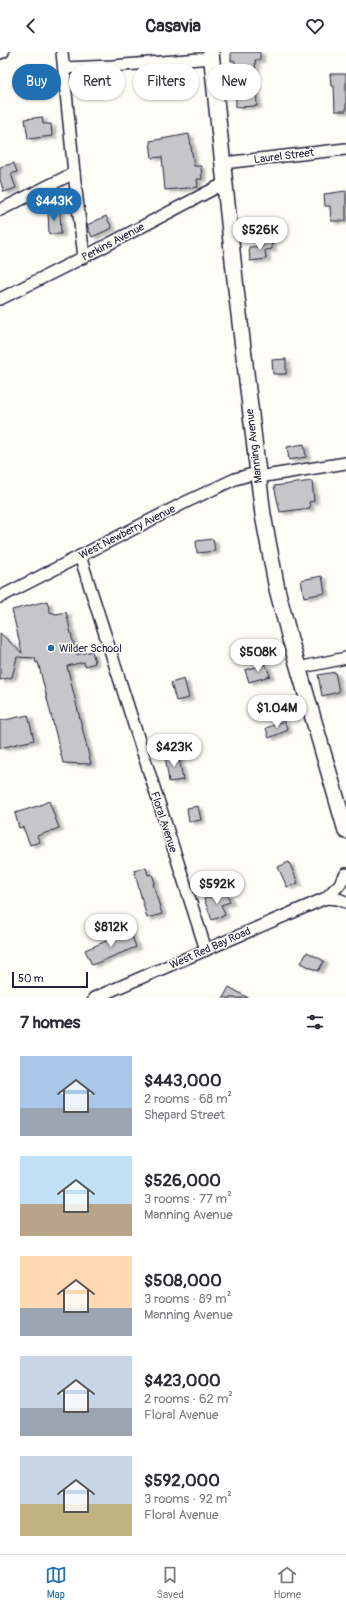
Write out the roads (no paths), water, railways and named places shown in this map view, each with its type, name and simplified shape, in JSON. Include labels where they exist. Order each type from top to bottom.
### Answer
[{"type":"main road","name":"Manning Avenue","points":[[211,55],[257,476],[263,515],[277,589],[298,668],[346,831]]},
{"type":"street","points":[[62,52],[84,257]]},
{"type":"street","points":[[64,68],[112,66],[211,55]]},
{"type":"street","name":"Laurel Street","points":[[223,163],[346,149]]},
{"type":"street","points":[[0,210],[74,173]]},
{"type":"street","name":"Perkins Avenue","points":[[0,299],[225,183]]},
{"type":"street","name":"West Newberry Avenue","points":[[0,597],[235,479],[249,475],[265,476],[346,464]]},
{"type":"street","name":"Floral Avenue","points":[[80,556],[206,950]]},
{"type":"street","points":[[298,668],[346,658]]},
{"type":"street","name":"West Red Bay Road","points":[[94,998],[326,898],[339,885],[346,874]]},
{"type":"street","points":[[326,898],[338,899],[346,902]]},
{"type":"place","name":"Wilder School","points":[[51,648]]}]
